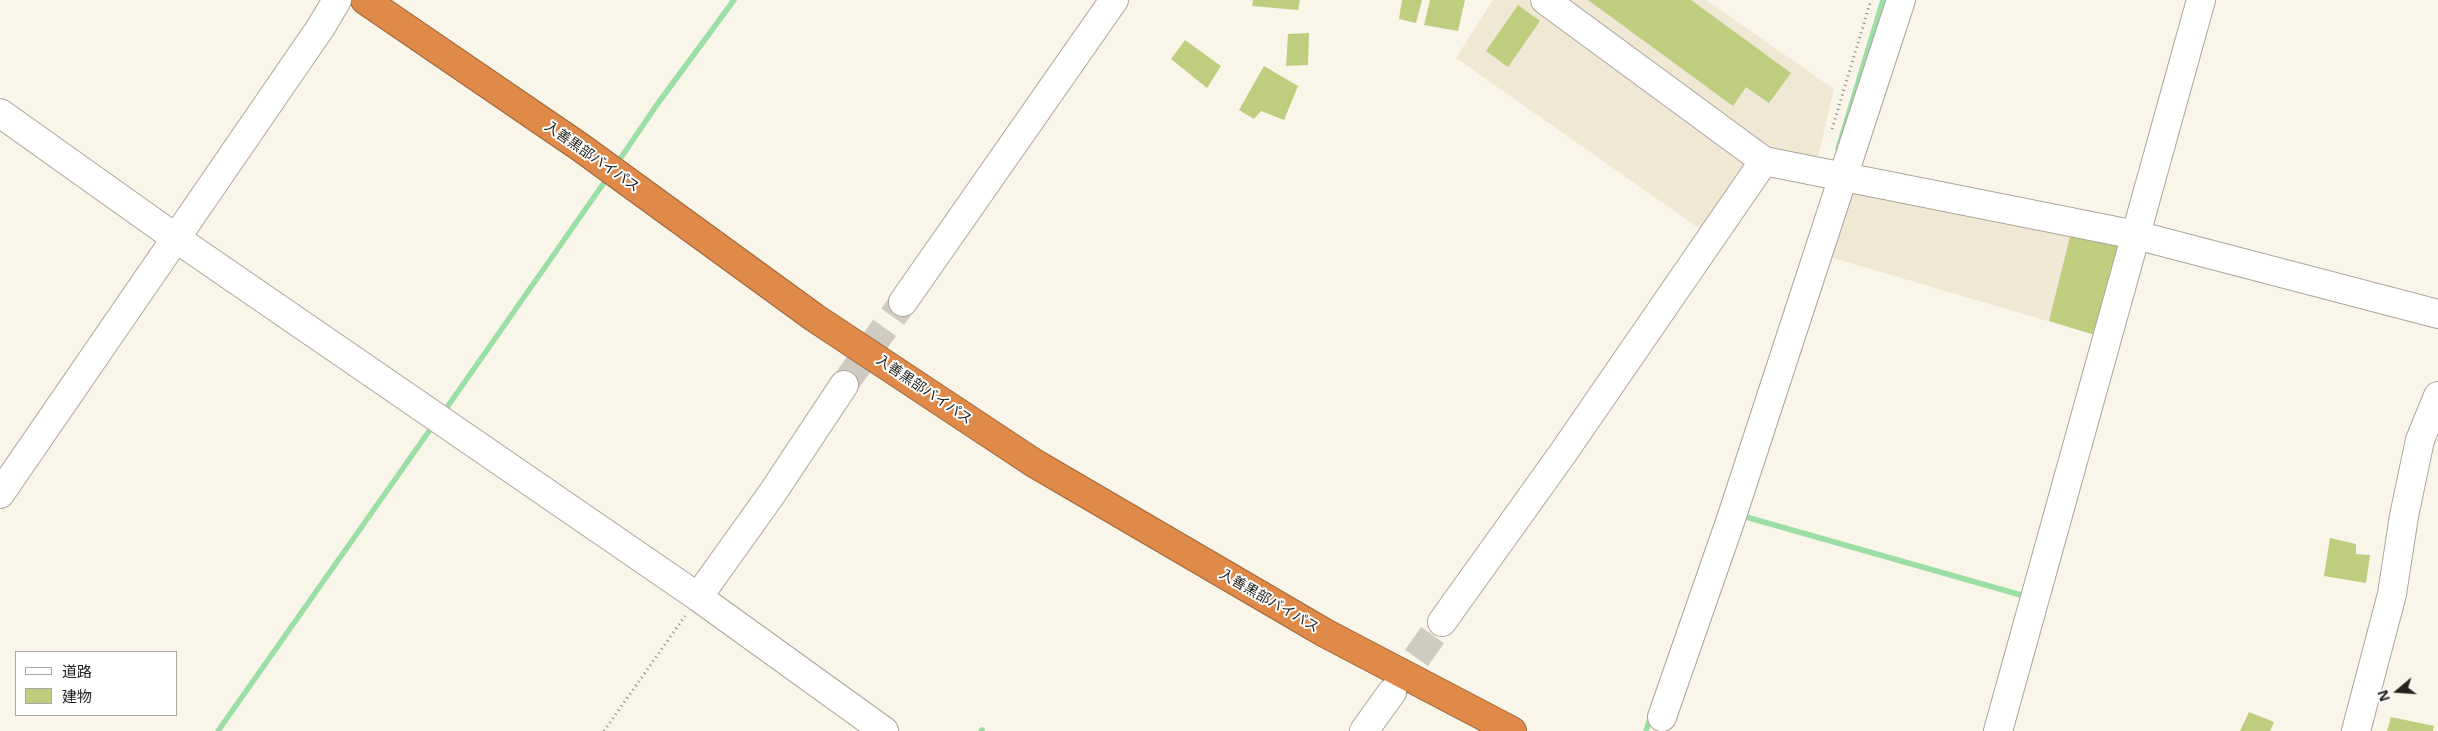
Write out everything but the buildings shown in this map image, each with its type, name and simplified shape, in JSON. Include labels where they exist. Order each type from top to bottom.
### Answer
[{"type":"highway","name":"入善黒部バイパス","points":[[365,0],[580,147],[816,318],[1034,464],[1325,633],[1512,731]]},
{"type":"street","points":[[0,494],[321,27],[337,0]]},
{"type":"street","points":[[903,302],[1114,0]]},
{"type":"street","points":[[1544,0],[1764,160],[2136,236],[2438,314]]},
{"type":"street","points":[[1662,717],[1731,519],[1901,0]]},
{"type":"street","points":[[1998,731],[2202,0]]},
{"type":"street","points":[[0,113],[176,239],[698,597],[884,731]]},
{"type":"street","points":[[1442,622],[1563,453],[1764,160]]},
{"type":"street","points":[[698,597],[771,495],[844,385]]},
{"type":"street","points":[[2356,731],[2392,594],[2404,516],[2420,440],[2438,396]]},
{"type":"street","points":[[1364,731],[1392,692]]},
{"type":"path","points":[[1831,134],[1871,0]]},
{"type":"path","points":[[604,731],[698,597]]},
{"type":"shaded area","points":[[1493,0],[1706,0],[1834,89],[1817,161],[1764,151],[1703,231],[1456,58]]},
{"type":"shaded area","points":[[1850,185],[2124,240],[2095,335],[1830,257]]},
{"type":"waterway","points":[[616,165],[656,106],[734,0]]},
{"type":"waterway","points":[[1838,149],[1883,0]]},
{"type":"waterway","points":[[443,413],[608,177]]},
{"type":"waterway","points":[[218,731],[434,424]]},
{"type":"waterway","points":[[1739,515],[2028,597]]},
{"type":"waterway","points":[[1646,731],[1651,715]]},
{"type":"tunnel","points":[[844,385],[903,302]]},
{"type":"tunnel","points":[[1392,692],[1442,622]]}]
